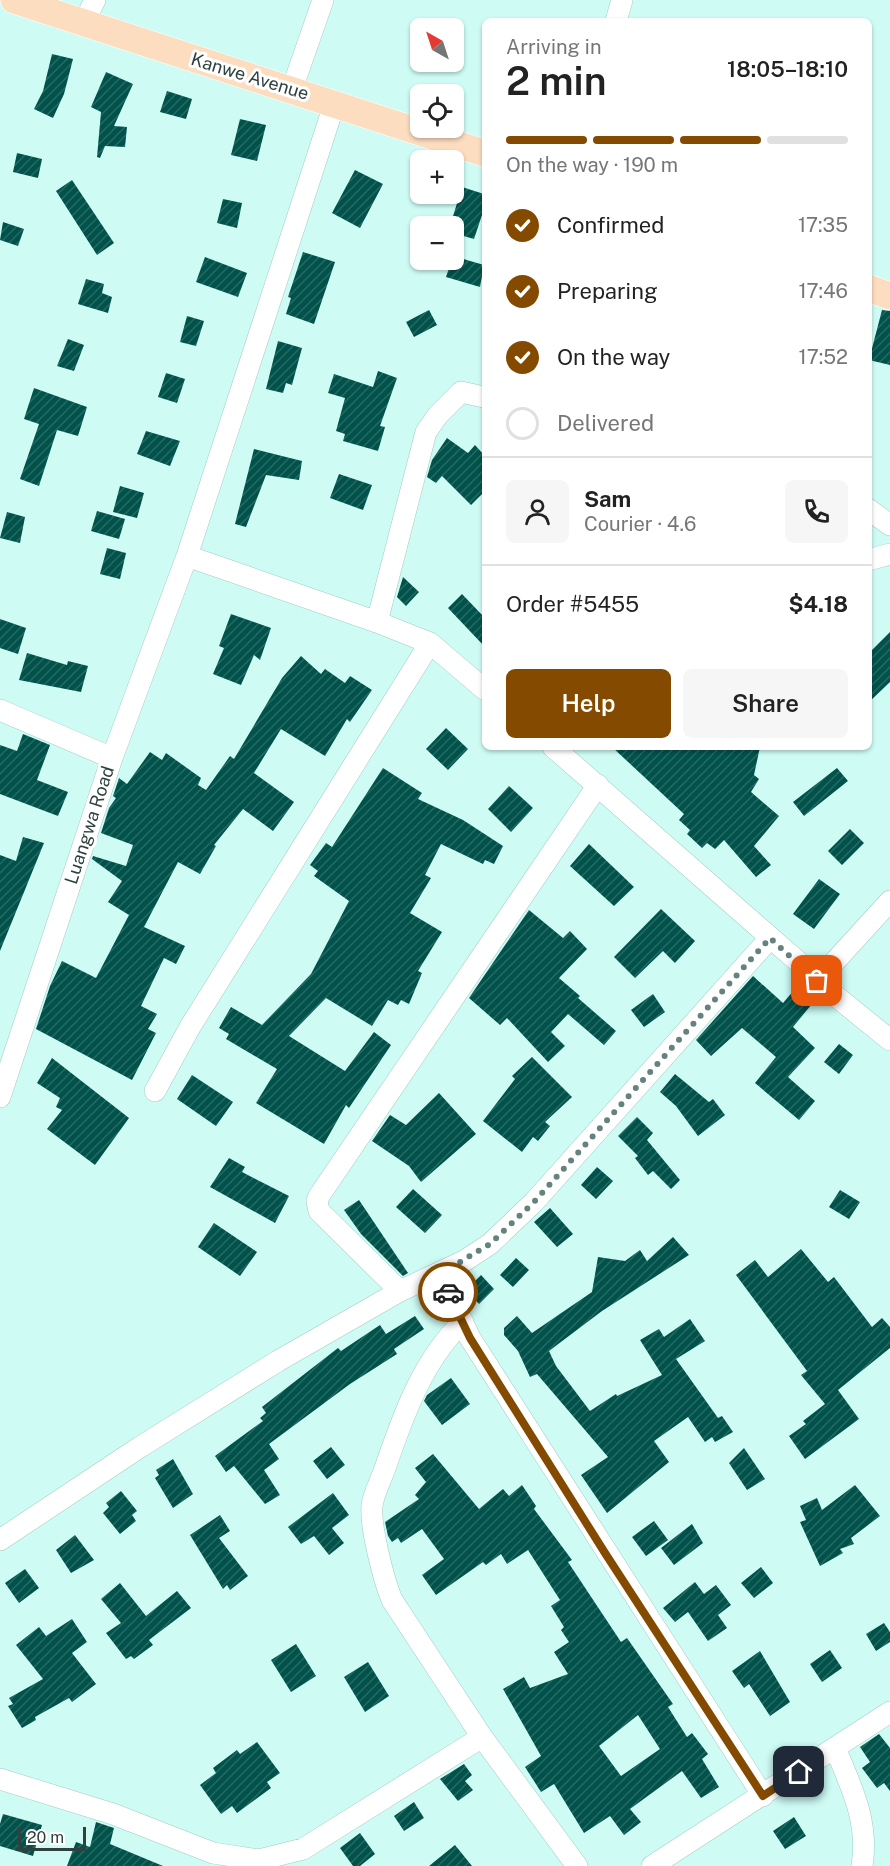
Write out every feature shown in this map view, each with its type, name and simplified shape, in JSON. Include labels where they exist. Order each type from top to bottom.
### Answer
[{"type":"main road","name":"Kanwe Avenue","points":[[14,0],[89,12],[292,89],[482,152]]},
{"type":"main road","points":[[872,289],[890,296]]},
{"type":"street","points":[[292,89],[322,0]]},
{"type":"street","points":[[617,18],[622,0]]},
{"type":"street","name":"Luangwa Road","points":[[0,1097],[112,758],[187,556],[335,102]]},
{"type":"street","points":[[377,622],[426,432],[438,415],[461,392],[482,397]]},
{"type":"street","points":[[872,512],[890,525]]},
{"type":"street","points":[[872,559],[890,554]]},
{"type":"street","points":[[187,556],[377,622],[430,643],[482,687]]},
{"type":"street","points":[[155,1091],[190,1027],[430,643]]},
{"type":"street","points":[[0,710],[112,758]]},
{"type":"street","points":[[557,750],[817,981],[890,1040]]},
{"type":"street","points":[[400,1291],[319,1210],[317,1201],[598,785]]},
{"type":"street","points":[[817,981],[890,901]]},
{"type":"street","points":[[0,1540],[140,1446],[278,1361],[400,1291],[440,1274],[490,1244],[534,1202],[770,938]]},
{"type":"street","points":[[440,1274],[463,1322],[605,1553],[763,1796]]},
{"type":"street","points":[[463,1322],[444,1341],[418,1387],[398,1430],[372,1506],[384,1579],[392,1600],[482,1737],[577,1866]]},
{"type":"street","points":[[652,1866],[890,1712]]},
{"type":"street","points":[[0,1779],[113,1814],[213,1853],[259,1860],[303,1850],[482,1737]]},
{"type":"street","points":[[835,1748],[857,1798],[864,1826],[865,1845],[862,1866]]},
{"type":"building","points":[[52,54],[73,59],[64,94],[53,118],[34,109],[43,91]]},
{"type":"building","points":[[106,72],[133,84],[114,126],[127,127],[125,147],[105,146],[100,158],[97,157],[101,112],[91,107]]},
{"type":"building","points":[[167,91],[192,99],[186,119],[160,112]]},
{"type":"building","points":[[240,119],[266,125],[257,161],[231,155]]},
{"type":"building","points":[[17,153],[42,159],[38,178],[13,172]]},
{"type":"building","points":[[355,170],[383,184],[360,228],[332,213]]},
{"type":"building","points":[[72,180],[114,243],[97,255],[56,191]]},
{"type":"building","points":[[464,188],[482,193],[482,215],[474,239],[464,236],[464,216],[453,216],[457,204],[464,204]]},
{"type":"building","points":[[223,199],[242,203],[237,228],[217,223]]},
{"type":"building","points":[[3,222],[24,229],[18,246],[0,240]]},
{"type":"building","points":[[303,252],[335,262],[314,324],[286,314],[291,298],[288,297]]},
{"type":"building","points":[[205,257],[247,273],[238,297],[196,282]]},
{"type":"building","points":[[464,259],[482,264],[480,287],[446,277],[448,270],[464,270]]},
{"type":"building","points":[[86,279],[104,284],[102,293],[112,297],[108,313],[78,304]]},
{"type":"building","points":[[429,310],[437,325],[414,337],[406,322]]},
{"type":"building","points":[[882,310],[890,311],[890,365],[872,361],[872,348]]},
{"type":"building","points":[[187,316],[204,321],[196,346],[180,342]]},
{"type":"building","points":[[68,339],[84,345],[74,371],[57,366]]},
{"type":"building","points":[[278,341],[302,348],[292,385],[286,383],[283,393],[266,389]]},
{"type":"building","points":[[378,371],[397,378],[380,426],[385,427],[378,451],[343,441],[345,434],[336,431],[345,398],[328,393],[334,374],[373,387]]},
{"type":"building","points":[[166,373],[185,379],[177,403],[158,397]]},
{"type":"building","points":[[34,388],[87,407],[78,436],[57,430],[39,486],[20,479],[39,424],[24,419]]},
{"type":"building","points":[[146,431],[180,441],[170,466],[137,454]]},
{"type":"building","points":[[447,438],[468,453],[475,445],[482,453],[482,494],[471,505],[442,476],[436,483],[427,477],[432,460]]},
{"type":"building","points":[[254,449],[302,461],[299,480],[266,475],[246,527],[235,524]]},
{"type":"building","points":[[339,474],[372,485],[363,510],[330,498]]},
{"type":"building","points":[[120,486],[144,493],[137,518],[113,512]]},
{"type":"building","points":[[97,511],[125,519],[119,539],[91,531]]},
{"type":"building","points":[[7,512],[25,517],[20,543],[0,538]]},
{"type":"building","points":[[107,548],[126,553],[120,579],[100,574]]},
{"type":"building","points":[[403,577],[419,592],[406,606],[397,597]]},
{"type":"building","points":[[462,594],[482,615],[482,644],[448,608]]},
{"type":"building","points":[[231,614],[271,628],[260,660],[254,655],[241,685],[213,674],[224,648],[219,646]]},
{"type":"building","points":[[0,619],[26,628],[18,654],[0,648]]},
{"type":"building","points":[[890,632],[890,682],[872,699],[872,650]]},
{"type":"building","points":[[27,653],[67,665],[68,661],[88,666],[81,692],[19,680]]},
{"type":"building","points":[[301,656],[321,674],[325,669],[345,683],[350,676],[372,690],[350,722],[347,719],[325,756],[281,729],[254,773],[294,802],[273,831],[243,809],[214,845],[216,846],[200,874],[178,862],[144,927],[185,946],[176,964],[164,958],[141,1006],[157,1014],[148,1029],[156,1033],[132,1080],[36,1029],[50,986],[62,961],[96,978],[129,915],[108,902],[122,881],[92,859],[93,856],[126,866],[133,845],[101,833],[109,808],[116,798],[113,796],[119,778],[127,784],[150,752],[162,760],[166,753],[201,778],[198,785],[206,790],[230,756],[234,759],[282,678]]},
{"type":"building","points":[[446,728],[468,749],[448,770],[426,749]]},
{"type":"building","points":[[23,734],[50,745],[37,780],[68,792],[58,816],[0,794],[0,745],[17,751]]},
{"type":"building","points":[[615,750],[759,750],[754,775],[759,779],[751,792],[779,816],[754,846],[771,865],[756,877],[724,840],[715,849],[707,843],[702,848],[687,834],[690,830],[679,820],[684,814]]},
{"type":"building","points":[[383,768],[422,793],[418,799],[463,820],[503,846],[494,864],[485,860],[483,864],[441,844],[425,875],[431,878],[410,913],[442,932],[418,971],[422,973],[409,1004],[401,1000],[398,1005],[388,1000],[372,1026],[326,998],[289,1036],[345,1071],[374,1032],[391,1045],[349,1108],[346,1105],[324,1144],[256,1103],[277,1069],[226,1039],[229,1034],[219,1028],[231,1007],[262,1025],[311,974],[349,901],[314,876],[318,871],[310,865],[326,843],[332,847]]},
{"type":"building","points":[[837,768],[848,781],[804,816],[793,802]]},
{"type":"building","points":[[509,786],[533,808],[511,832],[488,809]]},
{"type":"building","points":[[850,829],[864,843],[842,865],[828,851]]},
{"type":"building","points":[[23,837],[44,843],[0,951],[0,855],[16,861]]},
{"type":"building","points":[[589,844],[634,887],[614,906],[570,866]]},
{"type":"building","points":[[819,879],[840,894],[814,929],[793,914]]},
{"type":"building","points":[[661,909],[695,941],[675,963],[663,951],[635,978],[614,957]]},
{"type":"building","points":[[529,910],[563,938],[570,931],[587,949],[559,978],[616,1031],[604,1045],[568,1014],[551,1032],[565,1046],[548,1062],[507,1018],[500,1025],[469,998]]},
{"type":"building","points":[[753,976],[783,1003],[795,989],[812,1004],[793,1027],[815,1048],[788,1077],[815,1101],[799,1120],[755,1083],[776,1057],[742,1028],[711,1056],[696,1040]]},
{"type":"building","points":[[653,994],[665,1012],[644,1027],[631,1010]]},
{"type":"building","points":[[839,1044],[853,1055],[839,1074],[824,1062]]},
{"type":"building","points":[[532,1057],[572,1097],[545,1122],[550,1126],[538,1141],[533,1137],[522,1152],[483,1121],[515,1079],[512,1076]]},
{"type":"building","points":[[52,1058],[129,1118],[95,1165],[47,1129],[62,1110],[56,1107],[60,1098],[37,1083]]},
{"type":"building","points":[[675,1074],[709,1102],[713,1099],[725,1115],[698,1136],[676,1106],[660,1092]]},
{"type":"building","points":[[192,1075],[233,1102],[216,1126],[177,1099]]},
{"type":"building","points":[[439,1093],[476,1134],[421,1182],[409,1166],[372,1141],[390,1115],[406,1125]]},
{"type":"building","points":[[637,1117],[653,1133],[647,1140],[680,1180],[671,1189],[653,1171],[648,1175],[635,1158],[638,1156],[618,1136]]},
{"type":"building","points":[[229,1158],[245,1167],[242,1172],[289,1196],[275,1223],[210,1187]]},
{"type":"building","points":[[597,1167],[613,1181],[596,1199],[581,1185]]},
{"type":"building","points":[[413,1189],[442,1215],[425,1233],[396,1207]]},
{"type":"building","points":[[840,1190],[860,1202],[849,1219],[829,1207]]},
{"type":"building","points":[[359,1200],[408,1273],[403,1276],[361,1234],[344,1210]]},
{"type":"building","points":[[550,1208],[573,1234],[557,1247],[534,1222]]},
{"type":"building","points":[[214,1223],[257,1252],[240,1276],[198,1247]]},
{"type":"building","points":[[673,1237],[689,1255],[602,1311],[549,1351],[556,1366],[590,1411],[616,1394],[617,1396],[662,1375],[640,1340],[659,1329],[664,1337],[690,1319],[705,1341],[676,1359],[718,1418],[722,1416],[733,1432],[715,1442],[712,1437],[705,1442],[688,1417],[654,1441],[669,1462],[607,1513],[581,1475],[608,1457],[537,1374],[530,1377],[518,1351],[504,1335],[504,1328],[517,1316],[532,1333],[592,1292],[598,1257],[625,1261],[640,1250],[647,1261]]},
{"type":"building","points":[[801,1249],[828,1282],[834,1277],[872,1327],[882,1318],[890,1327],[890,1348],[838,1390],[859,1419],[805,1459],[789,1436],[806,1424],[803,1421],[825,1404],[801,1375],[807,1371],[736,1275],[755,1260],[768,1277]]},
{"type":"building","points":[[516,1258],[529,1270],[513,1287],[500,1275]]},
{"type":"building","points":[[481,1275],[494,1289],[479,1304],[466,1290]]},
{"type":"building","points":[[415,1316],[424,1329],[394,1349],[397,1354],[350,1384],[269,1444],[279,1459],[264,1470],[280,1495],[265,1504],[234,1466],[226,1472],[215,1456],[263,1421],[260,1418],[266,1413],[262,1407],[338,1348],[341,1351],[380,1325],[386,1334]]},
{"type":"building","points":[[451,1378],[470,1404],[442,1425],[424,1401],[427,1395]]},
{"type":"building","points":[[331,1447],[345,1465],[327,1479],[313,1461]]},
{"type":"building","points":[[744,1448],[765,1479],[747,1490],[729,1463]]},
{"type":"building","points":[[433,1454],[479,1509],[503,1489],[509,1496],[522,1485],[536,1506],[534,1509],[572,1560],[568,1562],[621,1642],[627,1638],[673,1704],[668,1707],[687,1737],[692,1733],[708,1754],[702,1759],[719,1787],[701,1798],[682,1771],[630,1809],[641,1822],[624,1835],[610,1816],[584,1833],[554,1784],[541,1792],[525,1767],[541,1756],[503,1689],[524,1677],[530,1688],[568,1674],[554,1652],[569,1642],[561,1630],[564,1627],[551,1606],[560,1600],[528,1550],[507,1564],[501,1554],[486,1565],[483,1562],[436,1595],[422,1575],[444,1559],[422,1529],[401,1543],[398,1538],[392,1542],[385,1522],[419,1499],[415,1495],[426,1482],[415,1468]],"holes":[[[638,1715],[660,1749],[621,1776],[599,1746]]]},
{"type":"building","points":[[173,1459],[193,1494],[173,1508],[155,1478],[159,1475],[156,1470]]},
{"type":"building","points":[[855,1485],[880,1516],[851,1538],[854,1544],[840,1549],[843,1553],[820,1566],[800,1522],[806,1520],[800,1506],[817,1498],[822,1510]]},
{"type":"building","points":[[121,1491],[137,1511],[132,1515],[136,1521],[120,1534],[103,1513],[109,1507],[106,1503]]},
{"type":"building","points":[[333,1493],[349,1515],[332,1528],[344,1543],[329,1555],[314,1536],[301,1544],[288,1527]]},
{"type":"building","points":[[220,1515],[230,1531],[219,1538],[248,1576],[230,1590],[227,1585],[223,1589],[190,1535]]},
{"type":"building","points":[[654,1521],[668,1540],[646,1556],[632,1537]]},
{"type":"building","points":[[692,1524],[703,1543],[674,1565],[661,1548]]},
{"type":"building","points":[[75,1535],[94,1560],[71,1573],[56,1550]]},
{"type":"building","points":[[761,1567],[773,1583],[754,1598],[741,1583]]},
{"type":"building","points":[[25,1569],[39,1588],[19,1603],[5,1583]]},
{"type":"building","points":[[695,1582],[704,1594],[716,1585],[731,1605],[718,1615],[727,1628],[708,1641],[688,1612],[675,1622],[663,1608]]},
{"type":"building","points":[[120,1583],[146,1616],[177,1591],[191,1608],[149,1640],[153,1645],[134,1659],[131,1656],[126,1659],[106,1633],[121,1623],[101,1599]]},
{"type":"building","points":[[72,1619],[87,1642],[72,1653],[96,1684],[72,1702],[69,1698],[35,1717],[36,1720],[22,1728],[8,1706],[13,1704],[9,1698],[43,1679],[16,1645],[39,1627],[46,1636]]},
{"type":"building","points":[[884,1623],[890,1632],[890,1642],[876,1651],[866,1634]]},
{"type":"building","points":[[296,1644],[316,1676],[291,1692],[271,1660]]},
{"type":"building","points":[[830,1650],[842,1668],[822,1682],[810,1664]]},
{"type":"building","points":[[760,1651],[790,1702],[770,1716],[749,1684],[744,1688],[732,1671]]},
{"type":"building","points":[[368,1662],[389,1696],[365,1712],[344,1677]]},
{"type":"building","points":[[879,1734],[890,1748],[890,1791],[884,1783],[877,1788],[862,1768],[870,1762],[860,1747]]},
{"type":"building","points":[[257,1742],[280,1773],[267,1782],[271,1788],[237,1813],[232,1806],[221,1814],[200,1785],[216,1773],[213,1768],[237,1750],[240,1754]]},
{"type":"building","points":[[464,1764],[472,1775],[465,1781],[473,1790],[458,1801],[440,1779]]},
{"type":"building","points":[[414,1802],[424,1818],[404,1831],[394,1816]]},
{"type":"building","points":[[3,1814],[42,1825],[33,1856],[0,1846],[0,1824]]},
{"type":"building","points":[[794,1817],[806,1836],[785,1849],[773,1831]]},
{"type":"building","points":[[96,1822],[114,1828],[110,1844],[163,1866],[67,1866],[76,1842],[90,1847]]},
{"type":"building","points":[[360,1833],[375,1854],[360,1866],[353,1866],[340,1848]]},
{"type":"building","points":[[455,1845],[472,1866],[429,1866]]},
{"type":"way so far","points":[[448,1292],[440,1274],[490,1244],[534,1202],[770,938],[817,981]]},
{"type":"route","points":[[448,1292],[470,1338],[605,1553],[763,1796],[799,1772]]}]
